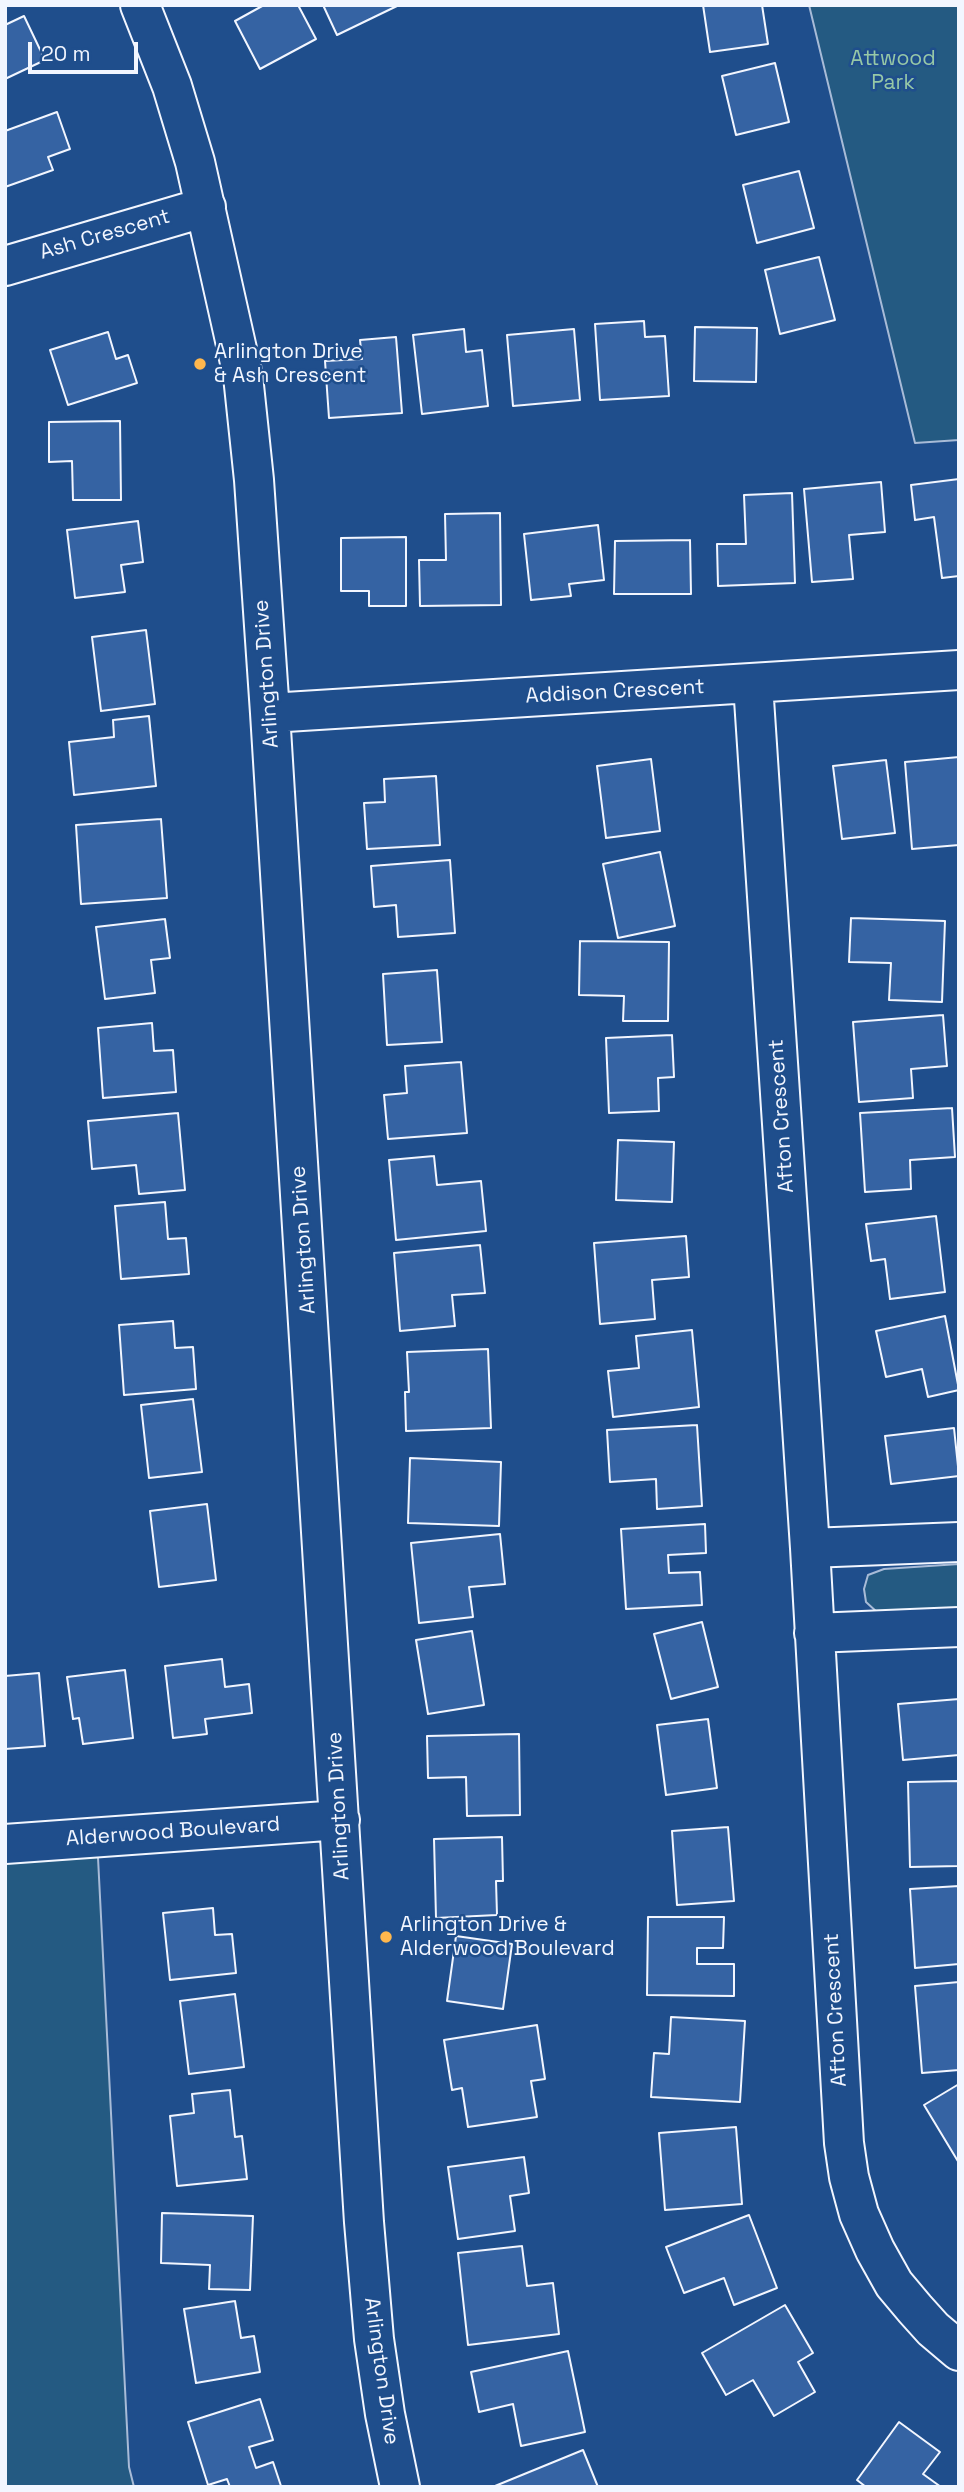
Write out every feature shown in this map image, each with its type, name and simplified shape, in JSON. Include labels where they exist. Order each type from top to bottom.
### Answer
[{"type":"street","name":"Arlington Drive","points":[[140,5],[172,86],[206,207],[243,376],[254,480],[364,2222],[374,2339],[385,2414],[400,2487]]},
{"type":"street","name":"Ash Crescent","points":[[5,266],[206,207]]},
{"type":"street","name":"Addison Crescent","points":[[270,713],[959,670]]},
{"type":"street","name":"Afton Crescent","points":[[753,684],[810,1548],[844,2143],[849,2177],[859,2214],[875,2250],[894,2284],[933,2329],[959,2351]]},
{"type":"street","points":[[810,1548],[959,1542]]},
{"type":"street","points":[[814,1633],[959,1627]]},
{"type":"street","name":"Alderwood Boulevard","points":[[5,1844],[340,1820]]},
{"type":"green space","name":"Attwood Park","points":[[809,5],[959,5],[959,440],[915,443]]},
{"type":"green space","points":[[959,1564],[959,1611],[878,1613],[866,1602],[864,1589],[868,1575],[884,1569]]},
{"type":"green space","points":[[97,1838],[129,2467],[134,2487],[5,2487],[5,1844]]},
{"type":"building","points":[[264,5],[298,5],[316,39],[260,69],[235,21]]},
{"type":"building","points":[[323,5],[397,5],[397,6],[337,35]]},
{"type":"building","points":[[703,5],[762,5],[768,44],[710,52]]},
{"type":"building","points":[[24,16],[45,60],[5,79],[5,25]]},
{"type":"building","points":[[775,63],[789,122],[736,135],[722,76]]},
{"type":"building","points":[[57,112],[70,149],[48,157],[53,170],[5,187],[5,131]]},
{"type":"building","points":[[799,171],[814,228],[757,243],[743,185]]},
{"type":"building","points":[[819,257],[835,320],[780,334],[765,270]]},
{"type":"building","points":[[644,321],[645,337],[665,336],[669,396],[600,400],[595,324]]},
{"type":"building","points":[[695,327],[757,328],[756,382],[694,381]]},
{"type":"building","points":[[464,329],[466,352],[482,350],[488,406],[422,414],[413,335]]},
{"type":"building","points":[[574,329],[580,400],[513,406],[507,335]]},
{"type":"building","points":[[108,332],[116,359],[128,355],[137,383],[68,405],[50,350]]},
{"type":"building","points":[[396,337],[402,413],[329,418],[325,361],[362,359],[360,340]]},
{"type":"building","points":[[120,421],[121,500],[73,500],[72,461],[49,462],[49,422]]},
{"type":"building","points":[[959,479],[959,576],[942,578],[934,517],[915,520],[911,485]]},
{"type":"building","points":[[881,482],[885,532],[849,535],[853,579],[812,582],[804,489]]},
{"type":"building","points":[[792,493],[795,583],[718,586],[717,544],[746,544],[744,495]]},
{"type":"building","points":[[500,513],[501,605],[420,606],[419,560],[446,560],[445,514]]},
{"type":"building","points":[[138,521],[143,562],[121,565],[125,592],[75,598],[67,530]]},
{"type":"building","points":[[598,525],[604,580],[569,584],[571,596],[531,600],[524,534]]},
{"type":"building","points":[[406,537],[406,606],[369,606],[369,591],[341,591],[341,538]]},
{"type":"building","points":[[690,540],[691,594],[614,594],[615,541]]},
{"type":"building","points":[[146,630],[155,704],[101,711],[92,637]]},
{"type":"building","points":[[149,716],[156,786],[74,795],[69,742],[114,737],[113,720]]},
{"type":"building","points":[[959,757],[959,845],[912,849],[905,762]]},
{"type":"building","points":[[651,759],[660,831],[606,838],[597,766]]},
{"type":"building","points":[[886,760],[895,833],[842,839],[833,766]]},
{"type":"building","points":[[436,776],[440,845],[367,849],[364,803],[385,802],[384,779]]},
{"type":"building","points":[[161,819],[167,898],[81,904],[76,825]]},
{"type":"building","points":[[660,852],[675,926],[618,938],[603,864]]},
{"type":"building","points":[[450,860],[455,933],[398,937],[396,905],[374,907],[371,866]]},
{"type":"building","points":[[851,918],[945,921],[942,1002],[889,1000],[891,963],[849,962]]},
{"type":"building","points":[[165,919],[170,958],[151,960],[155,993],[105,999],[96,927]]},
{"type":"building","points":[[580,941],[669,942],[668,1021],[623,1021],[624,996],[579,995]]},
{"type":"building","points":[[437,970],[442,1042],[387,1045],[383,974]]},
{"type":"building","points":[[943,1015],[947,1066],[911,1069],[913,1098],[859,1102],[853,1022]]},
{"type":"building","points":[[152,1023],[154,1051],[173,1050],[176,1092],[103,1098],[98,1028]]},
{"type":"building","points":[[672,1035],[674,1077],[658,1078],[659,1111],[609,1113],[606,1038]]},
{"type":"building","points":[[461,1062],[467,1133],[388,1139],[384,1095],[407,1093],[405,1066]]},
{"type":"building","points":[[952,1108],[955,1157],[910,1160],[911,1189],[865,1192],[860,1113]]},
{"type":"building","points":[[178,1113],[185,1190],[139,1194],[136,1165],[92,1169],[88,1121]]},
{"type":"building","points":[[618,1140],[674,1142],[672,1202],[616,1200]]},
{"type":"building","points":[[434,1156],[437,1185],[481,1181],[486,1231],[396,1240],[389,1160]]},
{"type":"building","points":[[165,1202],[168,1239],[186,1238],[189,1274],[121,1279],[115,1206]]},
{"type":"building","points":[[936,1216],[945,1292],[890,1299],[885,1259],[871,1261],[866,1224]]},
{"type":"building","points":[[686,1236],[689,1277],[652,1280],[655,1319],[600,1324],[594,1243]]},
{"type":"building","points":[[480,1245],[485,1293],[452,1295],[455,1326],[400,1331],[394,1253]]},
{"type":"building","points":[[945,1316],[959,1390],[928,1397],[922,1369],[886,1377],[876,1331]]},
{"type":"building","points":[[173,1321],[175,1348],[193,1347],[196,1389],[124,1395],[119,1325]]},
{"type":"building","points":[[692,1330],[699,1407],[613,1417],[608,1371],[639,1368],[636,1336]]},
{"type":"building","points":[[488,1349],[491,1428],[406,1431],[405,1392],[409,1392],[407,1352]]},
{"type":"building","points":[[193,1399],[202,1472],[149,1478],[141,1405]]},
{"type":"building","points":[[697,1425],[702,1506],[657,1509],[656,1479],[610,1482],[607,1430]]},
{"type":"building","points":[[954,1428],[959,1476],[891,1484],[885,1436]]},
{"type":"building","points":[[410,1458],[501,1462],[499,1526],[408,1523]]},
{"type":"building","points":[[207,1504],[216,1580],[159,1587],[150,1511]]},
{"type":"building","points":[[705,1524],[706,1553],[668,1555],[669,1573],[700,1572],[702,1605],[626,1609],[621,1529]]},
{"type":"building","points":[[500,1534],[505,1584],[469,1587],[473,1617],[419,1623],[411,1543]]},
{"type":"building","points":[[702,1622],[718,1687],[671,1699],[654,1634]]},
{"type":"building","points":[[472,1631],[484,1705],[428,1714],[416,1640]]},
{"type":"building","points":[[222,1659],[225,1687],[249,1684],[252,1713],[205,1719],[207,1734],[173,1738],[165,1666]]},
{"type":"building","points":[[125,1670],[133,1738],[83,1744],[79,1718],[73,1719],[67,1677]]},
{"type":"building","points":[[39,1673],[45,1746],[5,1749],[5,1676]]},
{"type":"building","points":[[959,1699],[959,1755],[903,1760],[898,1704]]},
{"type":"building","points":[[708,1719],[717,1788],[666,1795],[657,1725]]},
{"type":"building","points":[[519,1734],[520,1815],[467,1816],[466,1777],[428,1778],[427,1736]]},
{"type":"building","points":[[959,1781],[959,1866],[910,1867],[908,1782]]},
{"type":"building","points":[[728,1827],[734,1901],[677,1905],[672,1831]]},
{"type":"building","points":[[502,1837],[503,1881],[496,1881],[497,1915],[436,1918],[434,1839]]},
{"type":"building","points":[[959,1886],[959,1964],[915,1968],[910,1889]]},
{"type":"building","points":[[213,1908],[215,1935],[232,1934],[236,1973],[170,1980],[163,1913]]},
{"type":"building","points":[[648,1917],[724,1917],[723,1948],[697,1948],[697,1964],[734,1964],[734,1996],[647,1995]]},
{"type":"building","points":[[456,1936],[512,1944],[503,2009],[447,2001]]},
{"type":"building","points":[[959,1982],[959,2070],[922,2073],[915,1986]]},
{"type":"building","points":[[235,1994],[244,2067],[189,2074],[180,2001]]},
{"type":"building","points":[[671,2017],[745,2021],[740,2102],[651,2097],[654,2053],[669,2054]]},
{"type":"building","points":[[537,2025],[545,2079],[531,2081],[537,2117],[468,2127],[462,2088],[452,2090],[444,2040]]},
{"type":"building","points":[[959,2084],[959,2163],[924,2105]]},
{"type":"building","points":[[230,2090],[235,2137],[242,2136],[247,2179],[177,2186],[170,2116],[194,2113],[192,2094]]},
{"type":"building","points":[[736,2127],[742,2204],[665,2210],[659,2133]]},
{"type":"building","points":[[524,2157],[529,2193],[510,2196],[515,2231],[458,2239],[448,2167]]},
{"type":"building","points":[[162,2213],[253,2216],[250,2290],[209,2289],[210,2265],[161,2263]]},
{"type":"building","points":[[749,2215],[777,2288],[734,2305],[724,2278],[684,2293],[666,2247]]},
{"type":"building","points":[[522,2246],[527,2286],[553,2283],[559,2334],[468,2345],[458,2253]]},
{"type":"building","points":[[235,2301],[241,2338],[254,2336],[260,2372],[196,2383],[184,2309]]},
{"type":"building","points":[[785,2305],[813,2353],[798,2362],[815,2392],[774,2416],[753,2380],[726,2395],[702,2353]]},
{"type":"building","points":[[568,2351],[585,2432],[521,2446],[513,2404],[479,2412],[471,2372]]},
{"type":"building","points":[[260,2399],[273,2440],[249,2447],[256,2468],[273,2462],[281,2486],[230,2487],[227,2479],[208,2485],[188,2422]]},
{"type":"building","points":[[899,2422],[940,2452],[923,2474],[941,2487],[866,2487],[857,2480]]},
{"type":"building","points":[[583,2450],[598,2487],[495,2487],[495,2486]]},
{"type":"place","name":"Arlington Drive & Ash Crescent","points":[[200,364]]},
{"type":"place","name":"Arlington Drive & Alderwood Boulevard","points":[[386,1937]]}]
